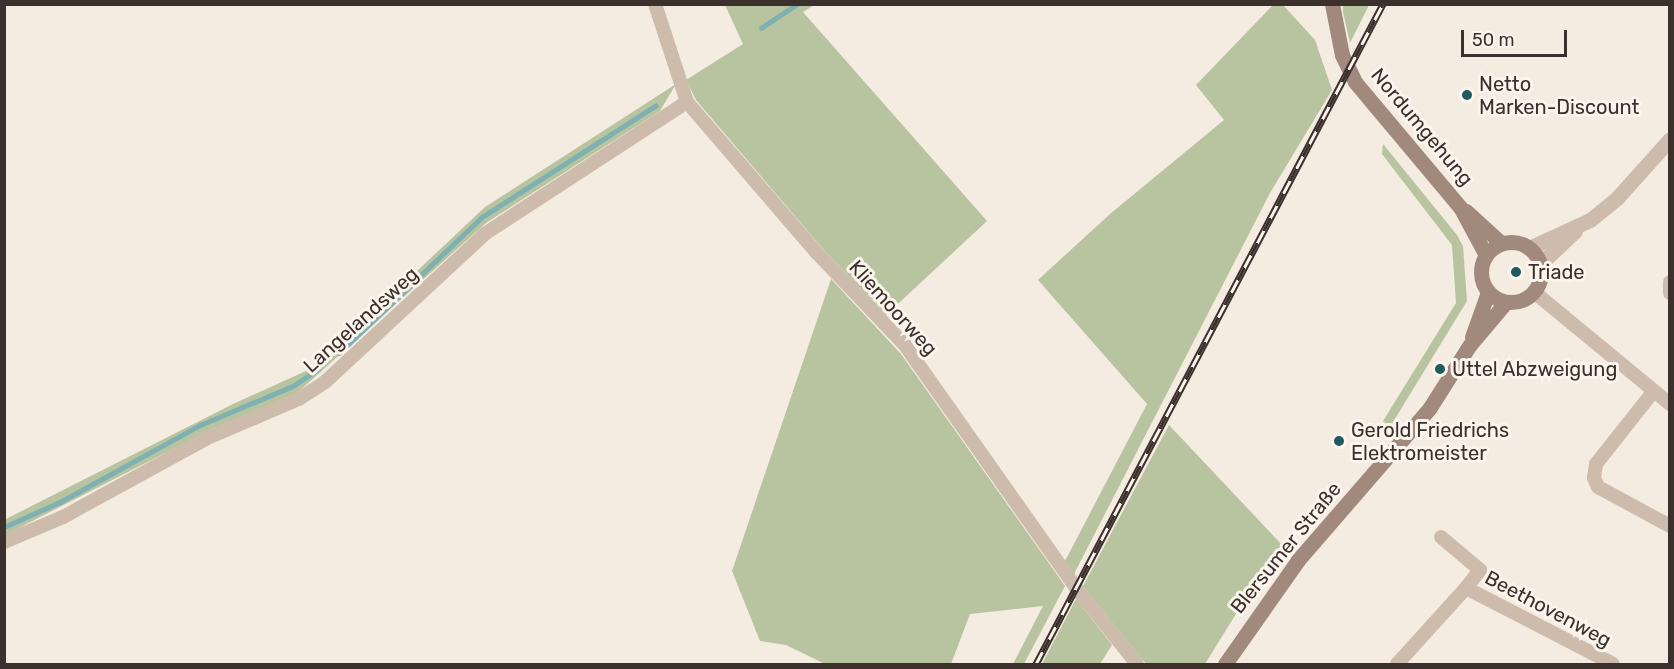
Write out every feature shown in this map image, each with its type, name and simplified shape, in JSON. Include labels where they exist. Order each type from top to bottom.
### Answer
[{"type":"main road","name":"Nordumgehung","points":[[1332,4],[1342,55],[1355,82],[1460,207],[1502,243]]},
{"type":"main road","name":"Nordumgehung","points":[[1460,207],[1486,255]]},
{"type":"main road","points":[[1511,242],[1529,248],[1540,264],[1541,274],[1534,292],[1516,302],[1506,302],[1488,292],[1480,274],[1486,255],[1502,243],[1511,242]]},
{"type":"main road","name":"Blersumer Straße","points":[[1469,346],[1488,292]]},
{"type":"main road","name":"Blersumer Straße","points":[[1225,664],[1298,560],[1429,409],[1469,346],[1506,302]]},
{"type":"street","name":"Kliemoorweg","points":[[655,4],[687,102],[817,253],[904,344],[1076,588],[1137,664]]},
{"type":"street","name":"Langelandsweg","points":[[4,542],[63,516],[207,438],[299,399],[325,382],[486,233],[687,102]]},
{"type":"street","points":[[1540,264],[1579,227],[1617,198],[1670,139]]},
{"type":"street","points":[[1529,248],[1579,227]]},
{"type":"street","points":[[1670,282],[1670,293]]},
{"type":"street","points":[[1534,292],[1670,404]]},
{"type":"street","points":[[1653,392],[1596,464],[1594,478],[1598,487],[1670,526]]},
{"type":"street","name":"Beethovenweg","points":[[1397,664],[1480,570],[1442,537]]},
{"type":"street","name":"Beethovenweg","points":[[1466,588],[1613,664]]},
{"type":"green space","points":[[725,5],[814,5],[803,12],[987,221],[886,315],[823,249],[696,100],[686,80],[743,44]]},
{"type":"green space","points":[[1273,5],[1283,5],[1315,40],[1332,90],[1270,193],[1073,576],[1064,563],[1147,404],[1038,280],[1110,214],[1224,120],[1196,85]]},
{"type":"green space","points":[[1343,5],[1369,5],[1350,43],[1343,12]]},
{"type":"green space","points":[[676,84],[660,111],[486,223],[296,394],[212,429],[5,535],[4,520],[233,404],[315,367],[485,207]]},
{"type":"green space","points":[[1383,144],[1457,235],[1463,246],[1467,301],[1390,427],[1383,421],[1456,303],[1452,245],[1382,154]]},
{"type":"green space","points":[[831,279],[901,354],[1065,586],[1024,664],[1013,664],[1043,606],[970,614],[951,664],[825,664],[786,645],[760,641],[732,571]]},
{"type":"green space","points":[[1169,425],[1284,547],[1252,588],[1205,664],[1146,664],[1083,586]]},
{"type":"green space","points":[[1076,599],[1112,645],[1100,664],[1042,664]]},
{"type":"waterway","points":[[761,28],[797,4]]},
{"type":"waterway","points":[[339,353],[482,217],[655,106]]},
{"type":"waterway","points":[[4,527],[60,502],[200,425],[293,386],[318,369]]},
{"type":"railway","points":[[1036,664],[1383,4]]},
{"type":"place","name":"Netto Marken-Discount","points":[[1467,95]]},
{"type":"place","name":"Triade","points":[[1516,272]]},
{"type":"place","name":"Uttel Abzweigung","points":[[1440,369]]},
{"type":"place","name":"Gerold Friedrichs Elektromeister","points":[[1339,441]]}]
